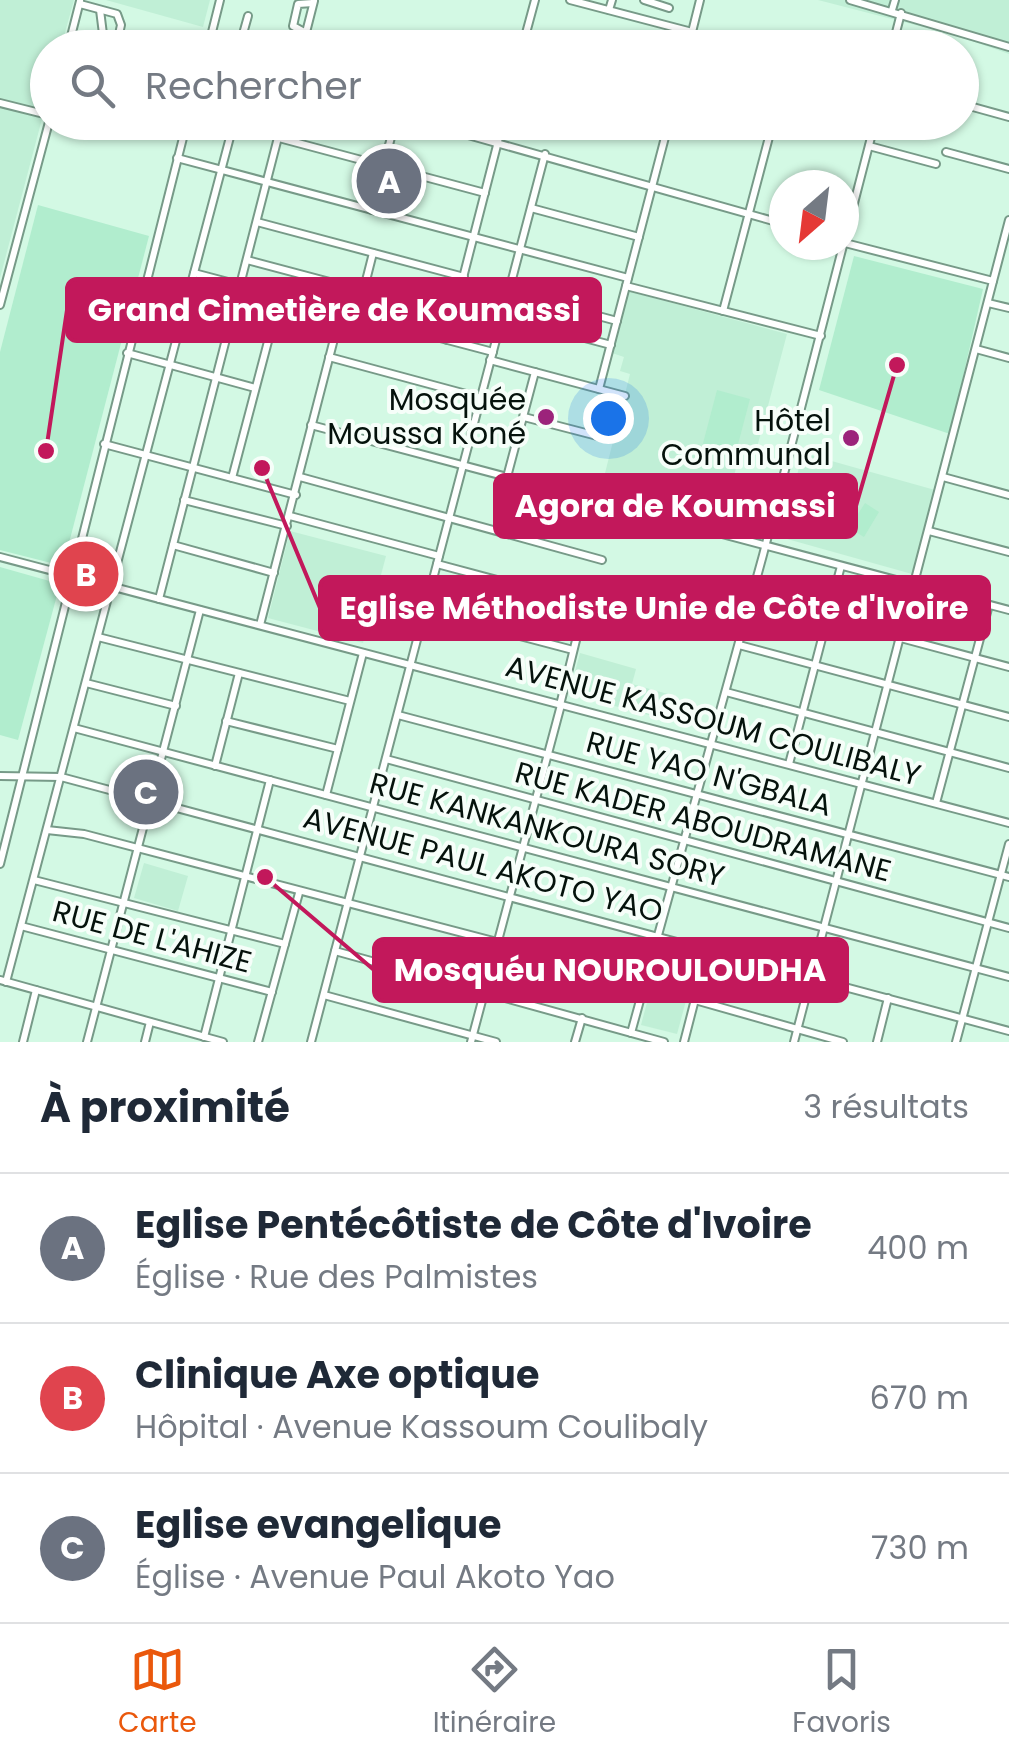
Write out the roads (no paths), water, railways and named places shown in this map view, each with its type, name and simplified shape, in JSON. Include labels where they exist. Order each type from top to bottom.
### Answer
[{"type":"street","points":[[212,30],[220,0]]},
{"type":"street","points":[[526,30],[534,0]]},
{"type":"street","points":[[570,0],[684,30]]},
{"type":"street","points":[[609,10],[612,0]]},
{"type":"street","points":[[644,0],[669,8]]},
{"type":"street","points":[[692,30],[700,0]]},
{"type":"street","points":[[850,0],[954,30]]},
{"type":"street","points":[[892,10],[896,0]]},
{"type":"street","points":[[73,30],[80,2],[120,19],[119,30]]},
{"type":"street","points":[[300,30],[293,26],[298,4],[314,2],[307,30]]},
{"type":"street","points":[[100,10],[100,30]]},
{"type":"street","points":[[897,30],[902,13]]},
{"type":"street","points":[[244,30],[248,16]]},
{"type":"street","points":[[979,38],[1009,48]]},
{"type":"street","points":[[0,103],[30,113]]},
{"type":"street","points":[[979,109],[1009,117]]},
{"type":"street","points":[[0,306],[43,140]]},
{"type":"street","points":[[0,864],[74,577],[72,564],[182,140]]},
{"type":"street","points":[[224,1042],[3,981],[34,880],[230,140]]},
{"type":"street","points":[[158,599],[278,140]]},
{"type":"street","points":[[286,140],[485,193]]},
{"type":"street","points":[[372,210],[390,140]]},
{"type":"street","points":[[487,140],[769,220]]},
{"type":"street","points":[[448,340],[499,140]]},
{"type":"street","points":[[599,389],[664,140]]},
{"type":"street","points":[[723,311],[768,140]]},
{"type":"street","points":[[859,186],[870,140]]},
{"type":"street","points":[[869,146],[936,164]]},
{"type":"street","points":[[946,152],[1009,168]]},
{"type":"street","points":[[311,1042],[545,154]]},
{"type":"street","points":[[177,158],[520,249],[723,311],[820,336]]},
{"type":"street","points":[[531,208],[639,236]]},
{"type":"street","points":[[794,1042],[993,281],[1006,244],[1009,220]]},
{"type":"street","points":[[256,222],[464,277]]},
{"type":"street","points":[[859,247],[993,281]]},
{"type":"street","points":[[357,316],[374,253]]},
{"type":"street","points":[[247,260],[454,315]]},
{"type":"street","points":[[631,1032],[766,546],[840,260]]},
{"type":"street","points":[[194,273],[448,340],[535,372],[625,396]]},
{"type":"street","points":[[508,292],[617,321]]},
{"type":"street","points":[[232,478],[280,296]]},
{"type":"street","points":[[988,303],[1009,308]]},
{"type":"street","points":[[260,626],[341,312]]},
{"type":"street","points":[[502,316],[610,345]]},
{"type":"street","points":[[976,349],[1009,358]]},
{"type":"street","points":[[127,352],[255,388]]},
{"type":"street","points":[[329,358],[480,398]]},
{"type":"street","points":[[507,477],[535,372]]},
{"type":"street","points":[[523,416],[604,438]]},
{"type":"street","points":[[312,424],[1009,610]]},
{"type":"street","points":[[103,444],[296,495]]},
{"type":"street","points":[[300,478],[602,560]]},
{"type":"street","points":[[943,478],[1009,496]]},
{"type":"street","points":[[184,500],[287,526]]},
{"type":"street","points":[[290,516],[568,599],[578,606],[582,616],[472,1039]]},
{"type":"street","points":[[930,530],[1009,552]]},
{"type":"street","points":[[172,545],[274,573]]},
{"type":"street","name":"AVENUE KASSOUM COULIBALY","points":[[0,558],[1009,823]]},
{"type":"street","points":[[788,764],[840,566]]},
{"type":"street","points":[[751,598],[1009,667]]},
{"type":"street","points":[[936,803],[989,605]]},
{"type":"street","points":[[87,1042],[200,610]]},
{"type":"street","points":[[425,611],[574,650]]},
{"type":"street","points":[[98,637],[350,702]]},
{"type":"street","points":[[738,645],[1009,717]]},
{"type":"street","points":[[326,795],[363,653]]},
{"type":"street","points":[[215,766],[239,673]]},
{"type":"street","points":[[86,683],[176,706]]},
{"type":"street","points":[[726,692],[1009,768]]},
{"type":"street","name":"RUE YAO N'GBALA","points":[[398,715],[1005,876]]},
{"type":"street","points":[[226,721],[338,750]]},
{"type":"street","name":"RUE KANKANKOURA SORY","points":[[74,728],[1009,977]]},
{"type":"street","name":"RUE KADER ABOUDRAMANE","points":[[386,759],[1009,928]]},
{"type":"street","name":"AVENUE PAUL AKOTO YAO","points":[[0,776],[61,777],[258,826],[1009,1031]]},
{"type":"street","points":[[204,1037],[270,780]]},
{"type":"street","points":[[47,830],[84,834],[245,879],[646,980]]},
{"type":"street","points":[[956,1042],[988,922],[1005,876],[1009,844]]},
{"type":"street","points":[[34,880],[285,944]]},
{"type":"street","points":[[258,1042],[299,893]]},
{"type":"street","name":"RUE DE L'AHIZE","points":[[21,926],[272,992]]},
{"type":"street","points":[[684,1042],[708,949]]},
{"type":"street","points":[[335,951],[484,989],[664,1042]]},
{"type":"street","points":[[23,1042],[36,990]]},
{"type":"street","points":[[324,995],[472,1039],[496,1042]]},
{"type":"street","points":[[877,1042],[888,998]]},
{"type":"street","points":[[695,1000],[843,1042]]},
{"type":"street","points":[[575,1042],[582,1018]]},
{"type":"street","points":[[145,1042],[150,1022]]},
{"type":"place","name":"Eglise Pentécôtiste de Côte d'Ivoire","points":[[389,181]]},
{"type":"place","name":"Agora de Koumassi","points":[[897,365]]},
{"type":"place","name":"Mosquée Moussa Koné","points":[[546,417]]},
{"type":"place","name":"Hôtel Communal","points":[[851,438]]},
{"type":"place","name":"Grand Cimetière de Koumassi","points":[[46,451]]},
{"type":"place","name":"Eglise Méthodiste Unie de Côte d'Ivoire","points":[[262,468]]},
{"type":"place","name":"Clinique Axe optique","points":[[86,574]]},
{"type":"place","name":"Eglise evangelique","points":[[146,792]]},
{"type":"place","name":"Mosquéu NOUROULOUDHA","points":[[265,877]]}]
